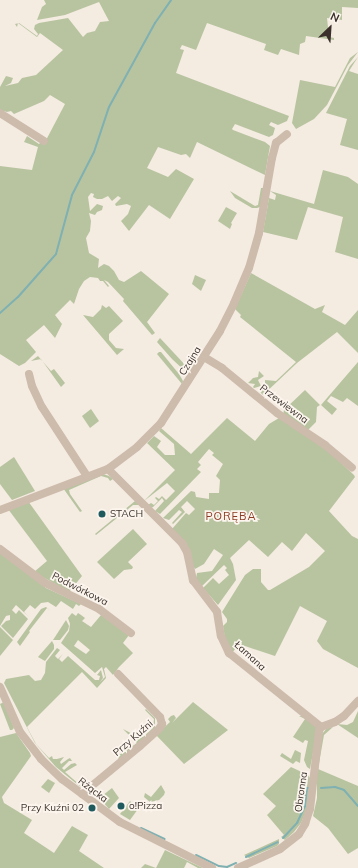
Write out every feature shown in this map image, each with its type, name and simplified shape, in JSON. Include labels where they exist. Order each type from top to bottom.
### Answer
[{"type":"street","points":[[0,113],[44,141]]},
{"type":"street","name":"Czajna","points":[[0,510],[108,468],[137,447],[155,430],[167,415],[227,319],[249,268],[262,222],[272,158],[276,143],[287,134]]},
{"type":"street","name":"Przewiewna","points":[[204,357],[222,368],[277,413],[325,445],[352,468]]},
{"type":"street","points":[[29,374],[32,386],[42,407],[87,476]]},
{"type":"street","name":"Łamana","points":[[108,468],[119,482],[182,543],[187,552],[193,580],[217,612],[221,636],[229,653],[321,727]]},
{"type":"street","name":"Podwórkowa","points":[[0,549],[50,586],[99,609],[131,633]]},
{"type":"street","name":"Przy Kuźni","points":[[82,794],[140,746],[159,729],[162,724],[160,717],[118,674]]},
{"type":"street","name":"Rżącka","points":[[0,687],[20,732],[50,769],[113,817],[144,835],[212,868]]},
{"type":"street","points":[[321,727],[344,716],[358,701]]},
{"type":"street","name":"Obronna","points":[[238,868],[280,848],[295,838],[305,824],[310,809],[316,745],[321,727]]},
{"type":"green space","points":[[44,0],[358,0],[358,8],[342,7],[342,20],[327,18],[329,37],[334,38],[334,40],[306,36],[305,42],[300,44],[299,55],[281,49],[278,55],[264,50],[266,44],[207,23],[196,50],[182,45],[180,49],[184,50],[176,73],[289,116],[287,121],[278,125],[271,122],[269,125],[275,128],[273,135],[269,137],[235,124],[232,129],[265,142],[270,146],[265,175],[197,142],[190,158],[186,154],[181,155],[158,147],[147,168],[168,177],[176,169],[194,179],[170,219],[149,205],[129,231],[121,221],[128,214],[131,206],[127,204],[116,206],[115,204],[121,198],[118,196],[112,201],[108,196],[102,199],[97,199],[93,197],[94,194],[91,193],[88,197],[90,211],[97,204],[103,206],[102,210],[97,212],[95,215],[89,213],[91,221],[90,231],[86,238],[89,253],[99,259],[98,268],[104,264],[109,266],[119,280],[124,282],[141,271],[169,294],[147,322],[155,333],[152,335],[123,301],[124,299],[108,282],[104,280],[109,286],[108,287],[98,278],[90,277],[84,281],[79,289],[74,304],[70,300],[55,315],[62,324],[55,338],[44,325],[26,340],[36,352],[25,363],[19,366],[0,354],[0,166],[32,170],[38,147],[24,142],[27,136],[39,144],[41,142],[44,144],[65,104],[50,95],[44,101],[14,114],[11,111],[7,112],[0,110],[0,87],[6,76],[13,78],[11,83],[5,86],[18,83],[22,78],[36,75],[63,50],[40,33],[37,37],[18,23],[37,36],[38,34],[34,29],[35,25],[68,18],[83,37],[87,33],[95,31],[100,22],[109,21],[99,2],[65,15],[37,20],[42,7],[46,4]]},
{"type":"green space","points":[[358,52],[348,65],[327,105],[314,119],[296,129],[292,123],[300,80],[335,87],[350,58]]},
{"type":"green space","points":[[358,57],[349,71],[358,74],[358,150],[340,145],[347,119],[326,113],[350,66]]},
{"type":"green space","points":[[323,170],[348,177],[358,184],[358,259],[335,252],[343,217],[308,207],[297,240],[263,232],[269,198],[275,200],[276,195],[270,191],[314,204]]},
{"type":"green space","points":[[261,188],[264,188],[260,207],[257,208],[252,208],[235,198],[230,191],[255,206],[258,205]]},
{"type":"green space","points":[[226,207],[237,213],[231,223],[230,229],[218,221]]},
{"type":"green space","points":[[251,273],[315,309],[325,305],[322,312],[345,325],[358,310],[358,353],[337,332],[297,363],[263,395],[259,390],[265,386],[265,380],[276,381],[296,362],[240,317],[241,315],[235,309]]},
{"type":"green space","points":[[195,275],[206,280],[201,291],[192,284]]},
{"type":"green space","points":[[102,305],[106,308],[109,306],[123,321],[109,334],[109,340],[116,348],[124,349],[117,355],[83,315],[93,317],[101,309]]},
{"type":"green space","points":[[160,338],[188,368],[195,358],[199,359],[191,371],[185,371],[172,359],[157,342]]},
{"type":"green space","points":[[161,352],[179,374],[183,381],[182,384],[157,354]]},
{"type":"green space","points":[[38,356],[41,359],[31,361]]},
{"type":"green space","points":[[43,362],[51,371],[54,369],[65,383],[61,387]]},
{"type":"green space","points":[[358,362],[358,406],[347,398],[343,402],[331,396],[327,401],[337,409],[332,415],[321,405]]},
{"type":"green space","points":[[259,371],[264,376],[258,380],[261,386],[254,388],[253,387],[255,384],[248,383],[253,378],[258,377]]},
{"type":"green space","points":[[305,390],[320,405],[317,407],[316,422],[308,430],[283,415],[284,410]]},
{"type":"green space","points":[[91,409],[99,421],[90,428],[82,416]]},
{"type":"green space","points":[[227,418],[255,441],[269,424],[279,418],[325,448],[354,475],[355,477],[329,511],[352,536],[358,539],[358,668],[323,649],[317,641],[327,621],[300,606],[275,656],[239,644],[232,653],[226,644],[223,626],[227,622],[227,619],[222,612],[245,575],[253,569],[261,569],[261,582],[268,590],[270,590],[309,567],[325,551],[306,533],[292,551],[282,542],[268,557],[249,540],[230,558],[233,564],[236,580],[218,605],[203,588],[213,578],[219,584],[229,575],[225,570],[227,568],[224,565],[201,587],[196,578],[197,573],[212,571],[223,555],[214,549],[204,564],[195,569],[172,529],[186,513],[189,515],[195,509],[187,501],[181,507],[185,512],[173,524],[172,523],[182,512],[179,510],[169,520],[163,518],[191,491],[195,492],[196,497],[209,499],[209,493],[219,493],[220,480],[216,476],[223,464],[212,455],[214,453],[209,449],[198,462],[201,465],[197,469],[201,472],[160,514],[155,511],[164,501],[162,498],[151,508],[148,505],[151,503],[154,505],[158,501],[155,498],[156,497],[159,499],[162,496],[166,500],[175,491],[167,483],[144,501],[175,470],[147,443],[154,436],[161,441],[157,447],[165,455],[175,455],[174,444],[159,431],[161,428],[191,454]]},
{"type":"green space","points":[[14,457],[35,491],[12,500],[0,484],[0,467]]},
{"type":"green space","points":[[103,474],[113,479],[110,481],[108,478],[101,476],[69,490],[70,494],[82,511],[80,512],[63,488]]},
{"type":"green space","points":[[28,501],[82,576],[69,592],[34,572],[47,561],[8,509]]},
{"type":"green space","points":[[135,501],[140,505],[133,505],[96,535],[95,534]]},
{"type":"green space","points":[[133,529],[147,544],[128,562],[133,567],[132,569],[124,570],[114,579],[97,562]]},
{"type":"green space","points":[[0,552],[46,588],[81,604],[79,606],[76,604],[73,609],[61,601],[56,607],[48,602],[41,603],[35,609],[30,605],[24,612],[29,617],[16,605],[12,610],[16,614],[19,610],[28,619],[13,638],[1,626],[6,621],[10,620],[10,615],[6,616],[0,626]]},
{"type":"green space","points":[[46,607],[52,612],[47,608],[29,631],[30,632],[20,646],[17,642],[41,609]]},
{"type":"green space","points":[[72,613],[76,616],[78,613],[81,615],[85,618],[82,621],[91,627],[101,615],[129,635],[123,643],[133,653],[113,675],[106,667],[104,669],[106,678],[97,688],[82,672],[27,727],[36,744],[49,758],[52,756],[53,759],[64,757],[60,762],[61,764],[70,758],[72,761],[69,761],[62,768],[64,770],[71,764],[75,763],[77,765],[65,772],[81,786],[86,786],[83,789],[56,767],[35,743],[4,683],[6,679],[29,675],[35,681],[41,680],[45,673],[46,662],[57,648],[60,650],[55,656],[58,659],[63,654],[59,659],[62,662],[68,656],[95,680],[99,680],[100,676],[97,675],[101,670],[103,678],[100,682],[105,677],[102,667],[95,673],[61,643],[69,631],[70,624],[68,618]],"holes":[[[78,640],[90,650],[86,654],[74,646]]]},
{"type":"green space","points":[[66,620],[69,626],[68,630],[60,640],[53,640]]},
{"type":"green space","points":[[0,627],[13,640],[0,656]]},
{"type":"green space","points":[[52,641],[54,649],[45,661],[38,657]]},
{"type":"green space","points":[[4,702],[14,728],[12,730],[10,730],[0,704]]},
{"type":"green space","points":[[193,702],[228,730],[184,764],[156,735],[170,722],[168,719],[171,716],[174,715],[176,718],[172,723]]},
{"type":"green space","points":[[146,709],[155,718],[155,728],[118,761],[119,755],[137,743],[123,729],[140,738],[153,728],[154,719],[145,710]]},
{"type":"green space","points":[[358,711],[358,738],[337,724],[347,725],[353,722]]},
{"type":"green space","points":[[299,716],[303,716],[318,726],[310,769],[307,767],[304,760],[308,741],[305,740],[303,743],[293,737],[305,719]]},
{"type":"green space","points":[[333,727],[324,735],[318,769],[358,786],[358,848],[348,854],[328,828],[313,816],[317,798],[317,759],[322,734],[327,728]]},
{"type":"green space","points":[[16,733],[31,756],[2,797],[4,803],[32,820],[24,833],[54,853],[72,826],[88,835],[79,851],[104,868],[0,868],[0,737]]},
{"type":"green space","points":[[295,750],[301,753],[300,763],[296,761],[293,764],[280,756],[282,753],[291,759]]},
{"type":"green space","points":[[291,767],[308,775],[310,778],[307,809],[301,823],[285,840],[281,837],[284,835],[267,815],[276,806],[263,794]]},
{"type":"green space","points":[[48,779],[55,783],[49,793],[41,787]]},
{"type":"green space","points":[[161,785],[165,792],[159,800],[150,802],[144,797],[145,793],[151,797]]},
{"type":"green space","points":[[112,788],[119,798],[109,809],[102,801],[101,802],[93,797],[98,799]]},
{"type":"green space","points":[[130,801],[138,809],[130,820],[120,814]]},
{"type":"green space","points":[[279,839],[279,844],[277,846],[249,858],[244,855]]},
{"type":"green space","points":[[165,850],[203,868],[198,868],[187,862],[184,868],[156,868]]},
{"type":"green space","points":[[145,864],[156,868],[141,868]]},
{"type":"waterway","points":[[0,313],[18,297],[56,254],[72,195],[94,152],[109,107],[155,23],[171,0]]},
{"type":"waterway","points":[[321,788],[335,787],[344,790],[358,806]]},
{"type":"waterway","points":[[283,838],[297,823],[305,806],[307,788],[309,788]]},
{"type":"waterway","points":[[141,828],[165,839]]},
{"type":"waterway","points":[[246,857],[278,842]]},
{"type":"waterway","points":[[196,855],[219,866],[227,867],[236,863]]},
{"type":"place","name":"STACH","points":[[102,514]]},
{"type":"place","name":"o!Pizza","points":[[121,806]]},
{"type":"place","name":"Przy Kuźni 02","points":[[92,808]]},
{"type":"district","name":"PORĘBA","points":[[231,516]]}]
